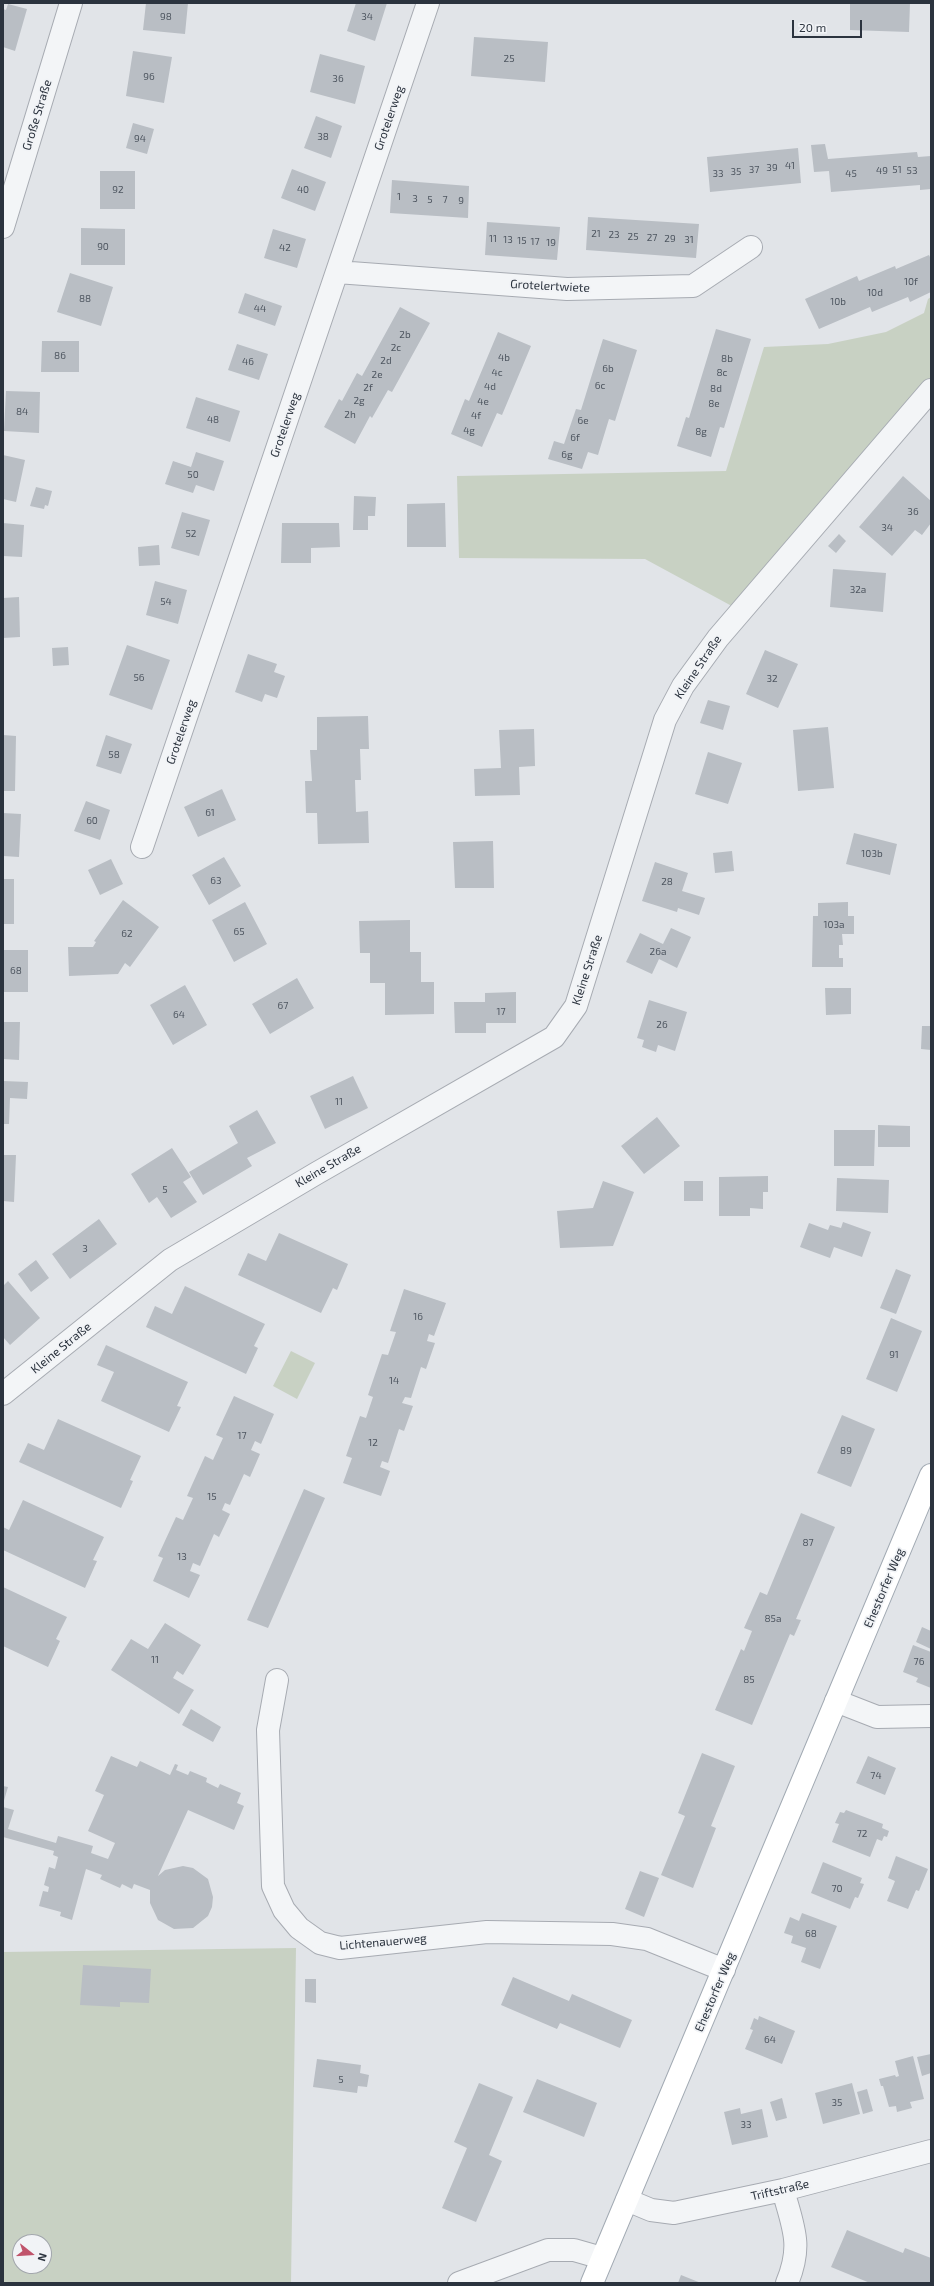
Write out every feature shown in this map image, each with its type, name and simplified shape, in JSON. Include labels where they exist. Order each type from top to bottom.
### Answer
[{"type":"main road","name":"Ehestorfer Weg","points":[[592,2283],[931,1475]]},
{"type":"street","name":"Große Straße","points":[[3,227],[71,3]]},
{"type":"street","name":"Grotelerweg","points":[[142,847],[428,3]]},
{"type":"street","name":"Grotelertwiete","points":[[337,272],[567,289],[694,286],[751,247]]},
{"type":"street","name":"Kleine Straße","points":[[3,1394],[170,1260],[316,1173],[554,1037],[576,1006],[665,720],[683,686],[718,638],[931,390]]},
{"type":"street","name":"Lichtenauerweg","points":[[277,1680],[268,1730],[273,1886],[279,1903],[288,1916],[306,1934],[329,1946],[340,1948],[487,1932],[562,1932],[626,1935],[658,1942],[724,1970]]},
{"type":"street","points":[[836,1701],[877,1717],[931,1716]]},
{"type":"street","name":"Triftstraße","points":[[627,2200],[651,2210],[674,2213],[783,2190],[931,2151]]},
{"type":"street","points":[[783,2190],[796,2247],[795,2262],[787,2283]]},
{"type":"street","points":[[459,2283],[548,2250],[569,2250],[602,2258]]},
{"type":"green space","points":[[931,297],[931,390],[741,611],[645,559],[459,558],[457,476],[726,471],[764,347],[828,344],[886,332],[924,313],[928,299]]},
{"type":"green space","points":[[291,1351],[315,1363],[297,1399],[273,1386]]},
{"type":"green space","points":[[296,1948],[291,2283],[3,2283],[3,1952]]},
{"type":"building","points":[[146,3],[188,3],[185,34],[143,30]]},
{"type":"building","points":[[356,3],[387,3],[375,41],[347,31]]},
{"type":"building","points":[[850,3],[910,3],[909,32],[850,30]]},
{"type":"building","points":[[8,4],[27,9],[15,51],[3,47],[3,9],[6,10]]},
{"type":"building","points":[[474,37],[548,42],[545,82],[471,76]]},
{"type":"building","points":[[133,51],[172,57],[164,103],[126,96]]},
{"type":"building","points":[[320,54],[365,66],[355,104],[310,92]]},
{"type":"building","points":[[316,116],[342,126],[331,158],[304,148]]},
{"type":"building","points":[[133,123],[154,129],[147,154],[126,148]]},
{"type":"building","points":[[825,144],[828,159],[917,152],[918,157],[931,156],[931,189],[920,190],[920,185],[831,192],[829,171],[814,172],[811,145]]},
{"type":"building","points":[[798,148],[801,183],[710,192],[707,157]]},
{"type":"building","points":[[292,169],[326,182],[315,211],[281,198]]},
{"type":"building","points":[[100,171],[135,171],[135,209],[100,209]]},
{"type":"building","points":[[392,180],[469,186],[468,218],[390,213]]},
{"type":"building","points":[[588,217],[699,224],[696,258],[586,250]]},
{"type":"building","points":[[487,222],[560,227],[557,260],[485,255]]},
{"type":"building","points":[[81,228],[125,229],[125,265],[81,265]]},
{"type":"building","points":[[273,229],[306,239],[297,268],[264,258]]},
{"type":"building","points":[[929,255],[931,259],[931,292],[910,302],[908,297],[872,312],[870,307],[819,329],[805,299],[857,276],[859,281],[895,266],[896,269]]},
{"type":"building","points":[[70,273],[113,287],[101,326],[57,312]]},
{"type":"building","points":[[245,293],[282,306],[275,326],[238,313]]},
{"type":"building","points":[[400,307],[430,323],[392,392],[388,390],[372,418],[370,416],[355,444],[324,427],[339,399],[342,401],[357,373],[362,376]]},
{"type":"building","points":[[716,329],[751,339],[724,428],[720,427],[711,457],[677,446],[686,417],[689,418]]},
{"type":"building","points":[[498,332],[531,346],[502,415],[497,413],[482,447],[451,434],[465,399],[469,401]]},
{"type":"building","points":[[603,339],[637,350],[615,421],[609,419],[598,455],[588,452],[582,469],[548,459],[554,441],[564,444],[576,409],[581,410]]},
{"type":"building","points":[[42,341],[79,341],[79,372],[41,372]]},
{"type":"building","points":[[237,344],[268,354],[259,380],[228,370]]},
{"type":"building","points":[[6,391],[40,392],[39,433],[4,431]]},
{"type":"building","points":[[196,397],[240,411],[230,442],[186,428]]},
{"type":"building","points":[[196,452],[224,461],[214,491],[196,485],[193,493],[165,484],[173,461],[191,467]]},
{"type":"building","points":[[3,455],[25,460],[16,502],[3,499]]},
{"type":"building","points":[[903,476],[931,501],[931,523],[922,535],[915,530],[892,556],[859,527]]},
{"type":"building","points":[[36,487],[52,491],[48,506],[45,505],[44,509],[30,506]]},
{"type":"building","points":[[354,496],[376,497],[375,516],[368,516],[368,530],[353,530]]},
{"type":"building","points":[[445,503],[446,547],[407,547],[407,504]]},
{"type":"building","points":[[182,512],[210,520],[199,556],[171,548]]},
{"type":"building","points":[[3,523],[24,525],[22,557],[3,556]]},
{"type":"building","points":[[282,523],[339,523],[340,547],[311,548],[311,563],[281,563]]},
{"type":"building","points":[[839,534],[846,541],[836,553],[828,546]]},
{"type":"building","points":[[159,545],[160,565],[139,566],[138,547]]},
{"type":"building","points":[[833,569],[886,573],[883,612],[830,607]]},
{"type":"building","points":[[155,581],[187,590],[178,624],[146,615]]},
{"type":"building","points":[[19,597],[20,637],[3,638],[3,598]]},
{"type":"building","points":[[127,645],[170,660],[152,710],[109,695]]},
{"type":"building","points":[[68,647],[69,665],[53,666],[52,648]]},
{"type":"building","points":[[765,650],[798,664],[778,708],[746,694]]},
{"type":"building","points":[[248,654],[277,664],[274,672],[285,676],[277,698],[265,694],[262,702],[235,692]]},
{"type":"building","points":[[708,700],[730,706],[723,730],[700,723]]},
{"type":"building","points":[[368,716],[369,749],[360,749],[361,780],[355,780],[356,812],[368,811],[369,843],[318,844],[317,813],[306,813],[305,781],[312,781],[310,750],[317,750],[317,717]]},
{"type":"building","points":[[828,727],[834,788],[798,791],[793,730]]},
{"type":"building","points":[[534,729],[535,766],[519,767],[520,795],[475,796],[474,769],[501,768],[499,730]]},
{"type":"building","points":[[3,735],[16,736],[15,791],[3,791]]},
{"type":"building","points":[[106,735],[132,744],[121,774],[96,766]]},
{"type":"building","points":[[708,752],[742,763],[728,804],[695,794]]},
{"type":"building","points":[[222,789],[236,820],[198,837],[184,807]]},
{"type":"building","points":[[86,801],[110,810],[100,840],[74,831]]},
{"type":"building","points":[[3,813],[21,814],[19,857],[3,856]]},
{"type":"building","points":[[854,833],[897,844],[890,875],[846,864]]},
{"type":"building","points":[[493,841],[494,888],[455,888],[453,842]]},
{"type":"building","points":[[732,851],[734,871],[715,873],[713,853]]},
{"type":"building","points":[[224,857],[241,886],[209,905],[192,875]]},
{"type":"building","points":[[111,859],[123,884],[100,895],[88,870]]},
{"type":"building","points":[[655,862],[688,873],[682,891],[705,898],[699,915],[678,908],[677,912],[642,901]]},
{"type":"building","points":[[3,879],[14,879],[14,924],[3,924]]},
{"type":"building","points":[[123,900],[159,927],[130,967],[125,963],[118,974],[69,976],[68,947],[93,947],[96,942],[94,941]]},
{"type":"building","points":[[245,902],[267,944],[234,962],[212,920]]},
{"type":"building","points":[[848,902],[848,916],[854,916],[854,934],[842,934],[843,945],[839,945],[839,958],[843,958],[843,967],[812,967],[813,916],[818,916],[818,903]]},
{"type":"building","points":[[410,920],[410,952],[421,952],[421,982],[434,982],[434,1014],[385,1015],[385,983],[370,983],[370,953],[360,953],[359,921]]},
{"type":"building","points":[[671,928],[691,937],[677,968],[659,959],[652,974],[626,962],[640,933],[663,944]]},
{"type":"building","points":[[3,950],[28,950],[28,992],[3,992]]},
{"type":"building","points":[[297,978],[314,1008],[270,1034],[252,1004]]},
{"type":"building","points":[[185,985],[207,1025],[173,1045],[150,1005]]},
{"type":"building","points":[[825,988],[851,988],[851,1014],[826,1015]]},
{"type":"building","points":[[516,992],[516,1023],[486,1023],[486,1033],[455,1033],[454,1002],[485,1002],[485,993]]},
{"type":"building","points":[[649,1000],[687,1012],[675,1051],[658,1045],[656,1052],[642,1047],[644,1040],[637,1038]]},
{"type":"building","points":[[3,1022],[20,1022],[19,1060],[3,1059]]},
{"type":"building","points":[[922,1026],[931,1026],[931,1050],[921,1049]]},
{"type":"building","points":[[353,1076],[368,1108],[325,1129],[310,1096]]},
{"type":"building","points":[[3,1081],[28,1082],[27,1099],[10,1098],[9,1124],[3,1124]]},
{"type":"building","points":[[257,1110],[276,1143],[247,1158],[252,1166],[203,1195],[189,1172],[238,1143],[229,1126]]},
{"type":"building","points":[[657,1117],[680,1146],[644,1174],[621,1146]]},
{"type":"building","points":[[878,1125],[910,1126],[910,1147],[878,1147]]},
{"type":"building","points":[[834,1130],[875,1130],[874,1166],[834,1166]]},
{"type":"building","points":[[172,1148],[191,1177],[183,1182],[197,1202],[171,1218],[157,1197],[149,1203],[131,1174]]},
{"type":"building","points":[[3,1155],[16,1155],[14,1202],[3,1201]]},
{"type":"building","points":[[768,1176],[768,1192],[763,1192],[763,1209],[750,1208],[750,1216],[719,1216],[719,1177]]},
{"type":"building","points":[[837,1178],[889,1180],[888,1213],[836,1211]]},
{"type":"building","points":[[603,1181],[634,1192],[613,1246],[560,1248],[557,1211],[593,1208]]},
{"type":"building","points":[[684,1181],[703,1181],[703,1201],[684,1201]]},
{"type":"building","points":[[99,1219],[117,1244],[70,1279],[52,1254]]},
{"type":"building","points":[[843,1222],[871,1232],[862,1257],[834,1247],[830,1258],[800,1247],[809,1223],[828,1230],[830,1225],[841,1228]]},
{"type":"building","points":[[279,1233],[348,1264],[337,1290],[333,1288],[321,1313],[238,1275],[248,1253],[266,1261]]},
{"type":"building","points":[[36,1260],[49,1278],[31,1292],[18,1274]]},
{"type":"building","points":[[896,1269],[911,1275],[896,1314],[880,1308]]},
{"type":"building","points":[[8,1281],[40,1318],[10,1345],[3,1337],[3,1286]]},
{"type":"building","points":[[185,1286],[265,1324],[254,1346],[258,1348],[246,1374],[146,1327],[155,1306],[172,1314]]},
{"type":"building","points":[[404,1289],[446,1303],[434,1336],[429,1334],[427,1341],[435,1343],[426,1369],[421,1367],[411,1398],[405,1397],[402,1403],[413,1406],[404,1431],[399,1429],[388,1463],[382,1461],[380,1467],[390,1471],[381,1496],[343,1483],[352,1458],[346,1456],[360,1416],[366,1418],[373,1397],[368,1395],[382,1354],[388,1355],[396,1332],[390,1331]]},
{"type":"building","points":[[891,1318],[922,1331],[897,1392],[866,1379]]},
{"type":"building","points":[[106,1345],[188,1382],[177,1406],[181,1407],[169,1432],[101,1401],[114,1372],[97,1365]]},
{"type":"building","points":[[234,1396],[274,1414],[261,1444],[255,1441],[251,1450],[260,1454],[250,1477],[244,1474],[230,1505],[225,1503],[222,1510],[230,1514],[219,1537],[214,1534],[200,1566],[193,1563],[190,1571],[200,1575],[189,1598],[153,1581],[163,1558],[158,1556],[176,1517],[183,1520],[193,1498],[187,1496],[205,1456],[213,1460],[223,1438],[216,1435]]},
{"type":"building","points":[[842,1415],[875,1429],[851,1487],[817,1473]]},
{"type":"building","points":[[58,1419],[141,1456],[130,1480],[133,1481],[121,1508],[19,1462],[28,1443],[44,1450]]},
{"type":"building","points":[[304,1489],[325,1498],[268,1628],[247,1620]]},
{"type":"building","points":[[23,1500],[104,1537],[93,1560],[97,1561],[85,1588],[3,1550],[3,1527],[9,1530]]},
{"type":"building","points":[[801,1513],[835,1527],[796,1619],[801,1620],[794,1636],[790,1634],[752,1725],[715,1710],[741,1649],[744,1651],[752,1631],[744,1628],[760,1592],[767,1595]]},
{"type":"building","points":[[3,1587],[67,1617],[56,1639],[60,1641],[48,1667],[3,1646]]},
{"type":"building","points":[[165,1623],[201,1645],[183,1675],[177,1671],[173,1678],[194,1690],[179,1714],[111,1670],[131,1639],[148,1649]]},
{"type":"building","points":[[922,1627],[931,1631],[931,1649],[916,1642]]},
{"type":"building","points":[[913,1645],[931,1652],[931,1688],[916,1682],[918,1678],[903,1672]]},
{"type":"building","points":[[191,1709],[221,1727],[213,1742],[182,1725]]},
{"type":"building","points":[[702,1753],[735,1766],[711,1826],[716,1828],[693,1888],[661,1875],[685,1816],[678,1813]]},
{"type":"building","points":[[111,1756],[137,1767],[140,1761],[170,1775],[175,1764],[178,1765],[176,1770],[188,1775],[190,1771],[207,1778],[206,1782],[218,1788],[220,1784],[241,1793],[237,1803],[244,1806],[234,1830],[188,1810],[158,1876],[165,1870],[183,1866],[193,1868],[208,1879],[213,1897],[212,1907],[208,1916],[193,1928],[174,1929],[158,1920],[150,1903],[150,1890],[134,1884],[132,1889],[122,1884],[120,1888],[100,1879],[102,1875],[86,1869],[72,1920],[60,1916],[61,1912],[39,1906],[43,1891],[48,1892],[49,1887],[44,1885],[49,1867],[55,1869],[58,1857],[53,1855],[54,1851],[3,1837],[3,1807],[14,1810],[8,1829],[56,1843],[58,1836],[93,1846],[91,1853],[108,1859],[115,1843],[88,1831],[104,1795],[95,1791]]},
{"type":"building","points":[[868,1756],[896,1768],[885,1795],[856,1783]]},
{"type":"building","points":[[3,1786],[8,1787],[3,1804]]},
{"type":"building","points":[[846,1810],[883,1824],[882,1828],[889,1831],[887,1837],[884,1836],[882,1841],[877,1839],[870,1857],[832,1842],[839,1824],[835,1823],[840,1812],[844,1813]]},
{"type":"building","points":[[896,1856],[928,1869],[919,1891],[916,1890],[908,1909],[887,1901],[895,1881],[888,1878]]},
{"type":"building","points":[[823,1862],[862,1878],[860,1883],[864,1884],[858,1898],[855,1897],[850,1909],[811,1893]]},
{"type":"building","points":[[640,1871],[659,1878],[644,1917],[625,1909]]},
{"type":"building","points":[[802,1913],[837,1926],[820,1969],[801,1962],[806,1948],[791,1943],[793,1936],[784,1933],[790,1917],[799,1921]]},
{"type":"building","points":[[83,1965],[151,1969],[149,2003],[120,2002],[120,2007],[80,2005]]},
{"type":"building","points":[[513,1977],[569,2001],[572,1994],[632,2020],[620,2048],[560,2023],[557,2029],[501,2005]]},
{"type":"building","points":[[305,1979],[316,1979],[316,2003],[305,2002]]},
{"type":"building","points":[[759,2016],[795,2031],[782,2064],[745,2049],[753,2030],[750,2029],[754,2018],[758,2020]]},
{"type":"building","points":[[931,2054],[931,2073],[922,2076],[917,2057]]},
{"type":"building","points":[[913,2056],[924,2099],[910,2102],[912,2108],[897,2112],[896,2106],[889,2107],[883,2086],[881,2086],[879,2079],[895,2075],[896,2077],[899,2076],[895,2061]]},
{"type":"building","points":[[317,2059],[361,2065],[360,2073],[369,2075],[367,2087],[358,2086],[357,2093],[313,2087]]},
{"type":"building","points":[[537,2079],[597,2103],[584,2137],[523,2112]]},
{"type":"building","points":[[479,2083],[513,2097],[489,2155],[502,2161],[476,2222],[442,2208],[467,2148],[454,2142]]},
{"type":"building","points":[[852,2083],[860,2114],[823,2124],[815,2093]]},
{"type":"building","points":[[867,2089],[873,2111],[863,2114],[857,2092]]},
{"type":"building","points":[[782,2098],[787,2118],[776,2121],[770,2102]]},
{"type":"building","points":[[740,2108],[741,2114],[762,2109],[768,2137],[732,2145],[724,2112]]},
{"type":"building","points":[[847,2230],[903,2253],[905,2248],[931,2258],[931,2283],[870,2283],[831,2267]]},
{"type":"building","points":[[681,2275],[701,2283],[678,2283]]}]
